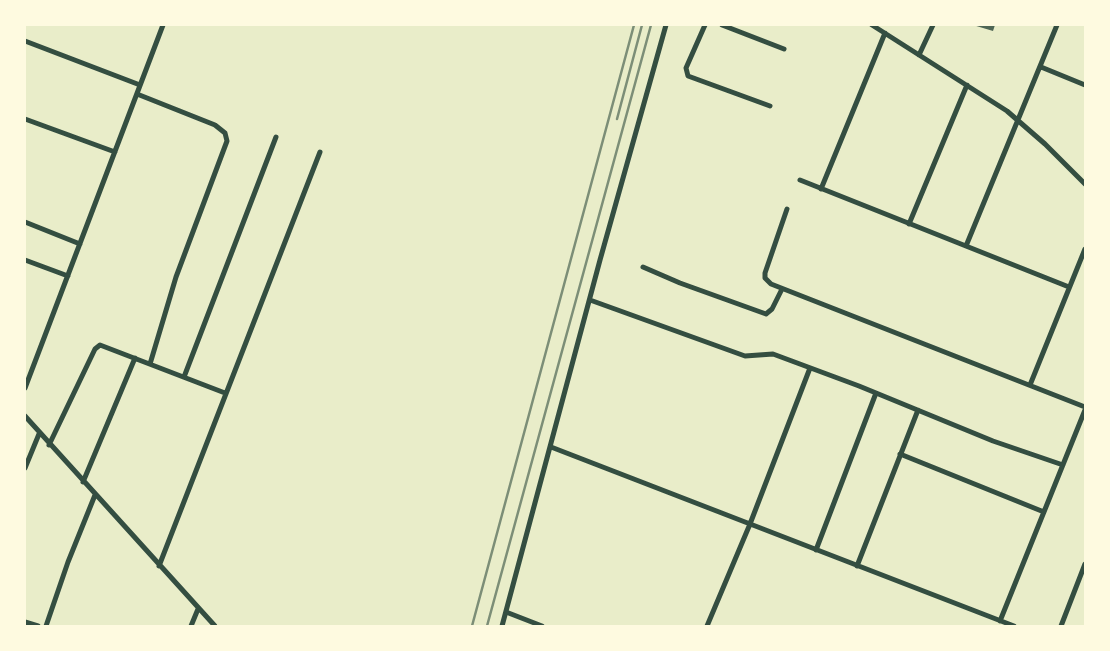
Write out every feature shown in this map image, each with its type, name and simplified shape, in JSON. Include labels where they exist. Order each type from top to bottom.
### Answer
[{"type":"street","points":[[25,388],[163,25]]},
{"type":"street","points":[[502,626],[666,25]]},
{"type":"street","points":[[705,25],[686,68],[688,76],[770,106]]},
{"type":"street","points":[[722,25],[784,49]]},
{"type":"street","points":[[872,25],[967,85],[1018,121],[1085,184]]},
{"type":"street","points":[[919,55],[933,25]]},
{"type":"street","points":[[966,246],[1057,25]]},
{"type":"street","points":[[821,189],[886,33]]},
{"type":"street","points":[[25,41],[140,85]]},
{"type":"street","points":[[1041,67],[1085,85]]},
{"type":"street","points":[[909,224],[967,85]]},
{"type":"street","points":[[137,94],[215,125],[226,133],[226,141],[176,277],[150,364]]},
{"type":"street","points":[[25,119],[115,152]]},
{"type":"street","points":[[184,377],[276,137]]},
{"type":"street","points":[[159,566],[225,393],[293,226],[320,152]]},
{"type":"street","points":[[800,180],[1069,287]]},
{"type":"street","points":[[787,209],[765,273],[767,281],[1085,408],[1000,621]]},
{"type":"street","points":[[25,222],[80,244]]},
{"type":"street","points":[[1030,385],[1085,249]]},
{"type":"street","points":[[25,260],[68,276]]},
{"type":"street","points":[[643,267],[766,314],[772,309],[782,288]]},
{"type":"street","points":[[590,300],[745,356],[766,353],[810,368],[993,441],[1063,465]]},
{"type":"street","points":[[50,445],[97,346],[100,345],[225,393]]},
{"type":"street","points":[[83,482],[135,358]]},
{"type":"street","points":[[707,626],[750,524],[810,368]]},
{"type":"street","points":[[816,550],[876,393]]},
{"type":"street","points":[[857,566],[918,410]]},
{"type":"street","points":[[25,416],[39,434],[215,626]]},
{"type":"street","points":[[25,468],[39,434]]},
{"type":"street","points":[[551,447],[1014,626]]},
{"type":"street","points":[[900,454],[1044,512]]},
{"type":"street","points":[[46,626],[68,562],[95,495]]},
{"type":"street","points":[[1061,626],[1085,564]]},
{"type":"street","points":[[191,626],[198,609]]},
{"type":"street","points":[[506,612],[542,626]]},
{"type":"street","points":[[25,622],[38,626]]},
{"type":"building","points":[[973,25],[995,25],[993,31]]},
{"type":"railway","points":[[472,626],[634,25]]},
{"type":"railway","points":[[617,119],[642,25]]},
{"type":"railway","points":[[487,626],[651,25]]}]
